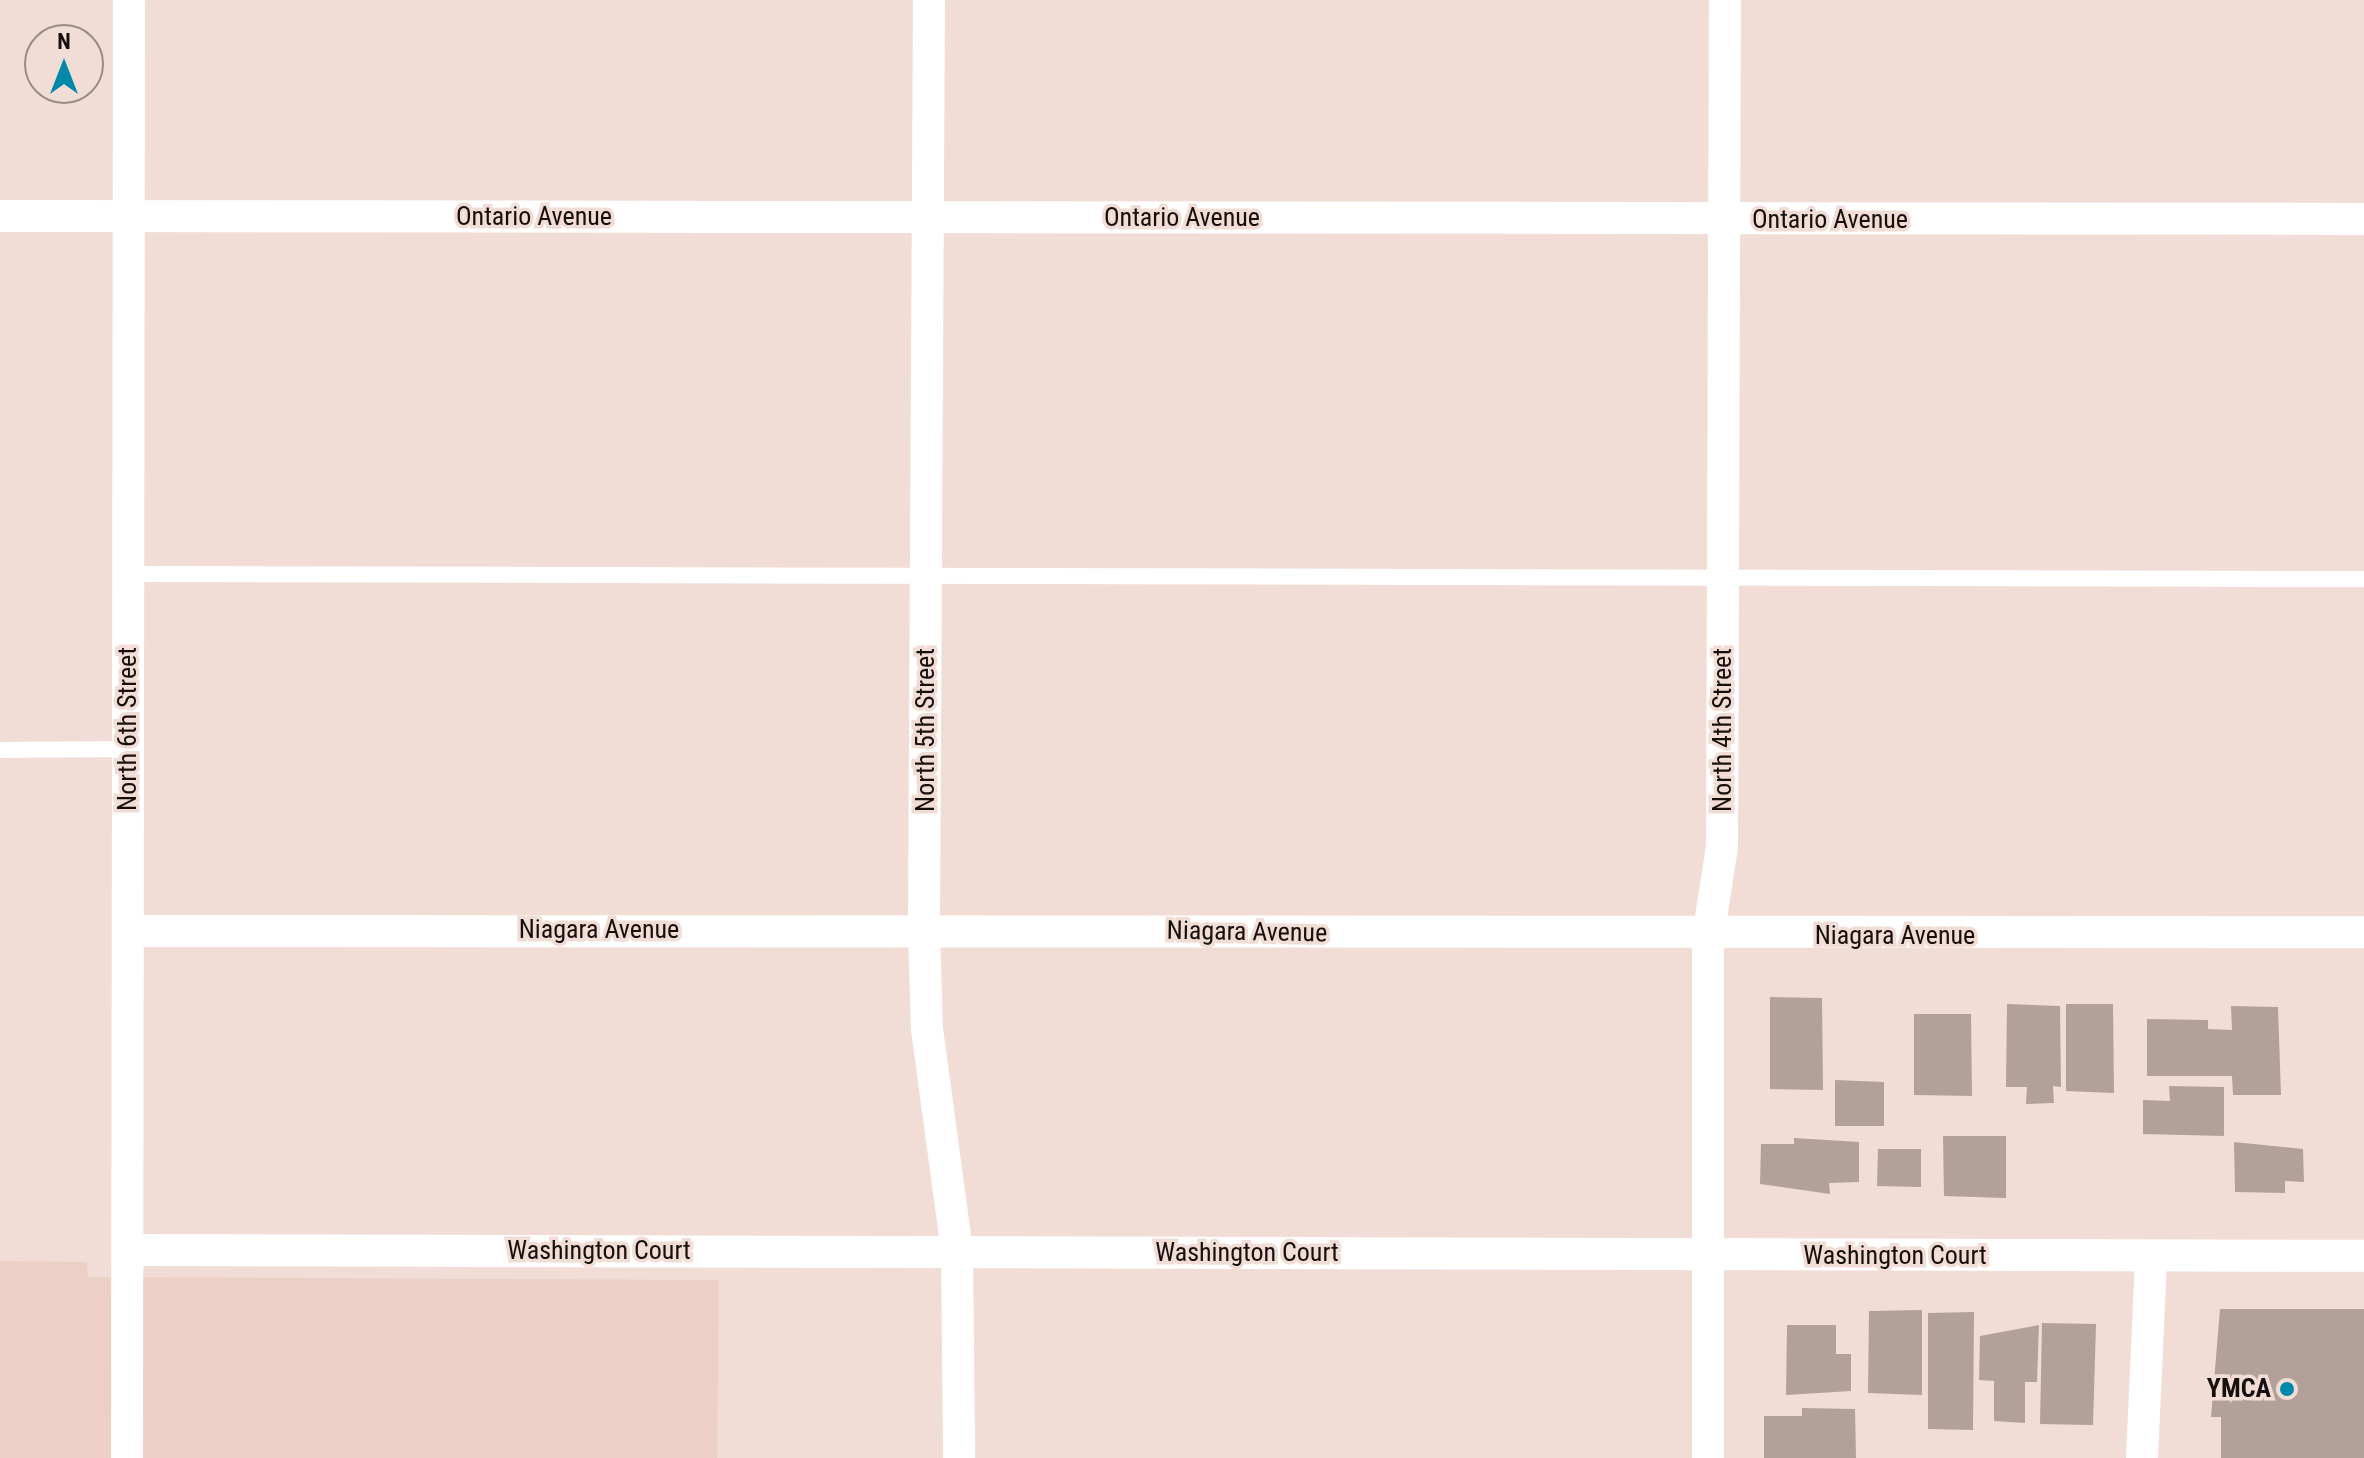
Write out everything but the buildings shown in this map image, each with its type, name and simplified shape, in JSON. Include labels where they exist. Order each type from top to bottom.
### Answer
[{"type":"street","name":"North 6th Street","points":[[127,1458],[130,1250],[127,574],[129,0]]},
{"type":"street","name":"North 5th Street","points":[[929,0],[924,929],[927,1029],[957,1252],[959,1458]]},
{"type":"street","name":"North 4th Street","points":[[1708,1458],[1708,937],[1722,847],[1725,0]]},
{"type":"street","name":"Ontario Avenue","points":[[0,216],[2364,219]]},
{"type":"street","name":"Niagara Avenue","points":[[129,931],[924,929],[1708,937],[2364,932]]},
{"type":"street","name":"Washington Court","points":[[130,1250],[2364,1256]]},
{"type":"street","points":[[2142,1458],[2151,1257]]},
{"type":"lane","points":[[127,574],[927,573],[2364,579]]},
{"type":"lane","points":[[0,750],[128,749]]},
{"type":"shaded area","points":[[0,1261],[87,1262],[88,1277],[719,1280],[717,1458],[0,1458]]},
{"type":"place","name":"YMCA","points":[[2287,1389]]}]
